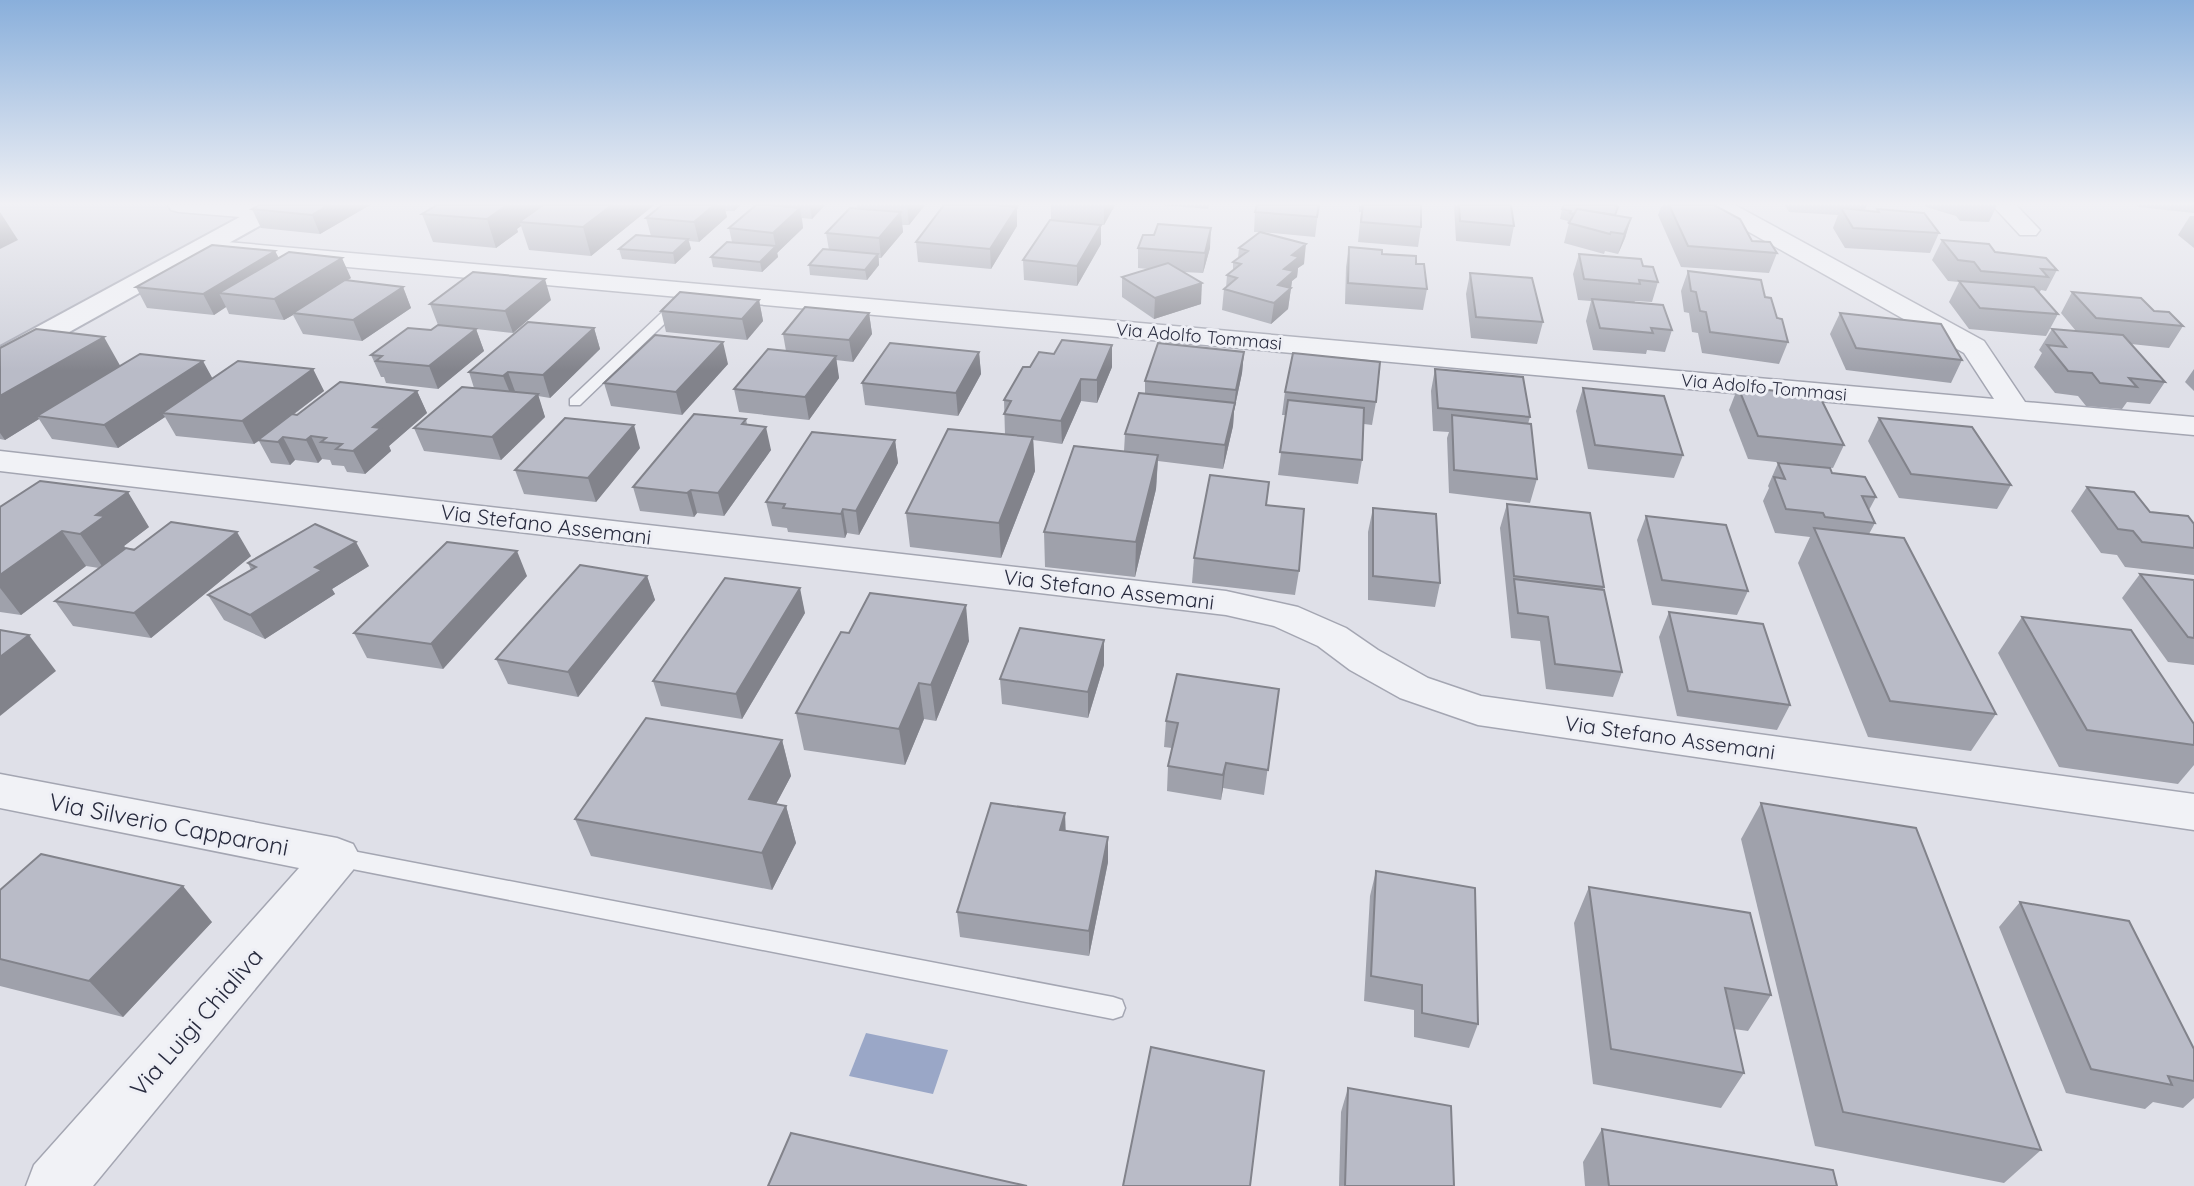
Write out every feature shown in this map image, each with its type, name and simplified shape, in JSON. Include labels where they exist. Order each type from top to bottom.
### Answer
[{"type":"street","points":[[0,359],[181,260]]},
{"type":"street","name":"Via Adolfo Tommasi","points":[[353,260],[2194,426]]},
{"type":"street","points":[[1818,260],[1974,347],[2015,410]]},
{"type":"street","name":"Via Stefano Assemani","points":[[0,461],[1226,603],[1285,616],[1332,637],[1364,660],[1414,688],[1478,710],[2194,812]]},
{"type":"street","name":"Via Silverio Capparoni","points":[[0,791],[337,857]]},
{"type":"street","name":"Via Luigi Chialiva","points":[[55,1186],[337,857]]},
{"type":"lane","points":[[575,402],[692,291]]},
{"type":"lane","points":[[337,857],[1113,1007]]},
{"type":"shaded area","points":[[0,260],[177,260],[0,357]]},
{"type":"water","points":[[866,1033],[948,1050],[933,1094],[849,1076]]},
{"type":"building","points":[[184,260],[259,260],[203,294],[136,287]]},
{"type":"building","points":[[275,260],[338,260],[274,299],[219,293]]},
{"type":"building","points":[[813,260],[873,260],[865,270],[809,265]]},
{"type":"building","points":[[1026,260],[1080,260],[1077,266]]},
{"type":"building","points":[[1295,260],[1284,269],[1294,271],[1278,285],[1291,288],[1274,303],[1224,289],[1237,278],[1227,275],[1241,264],[1233,262]]},
{"type":"building","points":[[1349,260],[1416,260],[1416,264],[1424,264],[1427,289],[1348,283]]},
{"type":"building","points":[[1580,260],[1641,260],[1643,266],[1653,267],[1658,282],[1639,280],[1640,284],[1584,279]]},
{"type":"building","points":[[1961,260],[2048,260],[2057,270],[2041,269],[2048,277],[1981,271],[1974,262]]},
{"type":"building","points":[[1168,263],[1202,283],[1155,298],[1122,277]]},
{"type":"building","points":[[1688,271],[1761,280],[1765,297],[1771,298],[1777,318],[1782,319],[1788,342],[1710,332],[1706,312],[1700,311],[1696,292],[1691,291]]},
{"type":"building","points":[[473,272],[545,279],[505,311],[430,304]]},
{"type":"building","points":[[1470,273],[1532,278],[1543,322],[1476,317]]},
{"type":"building","points":[[345,280],[403,287],[353,320],[293,313]]},
{"type":"building","points":[[1959,281],[2034,287],[2058,314],[1980,308]]},
{"type":"building","points":[[680,292],[759,300],[742,319],[661,311]]},
{"type":"building","points":[[2072,292],[2141,298],[2154,311],[2169,312],[2183,326],[2096,318]]},
{"type":"building","points":[[1592,299],[1663,305],[1672,330],[1651,328],[1653,333],[1600,328]]},
{"type":"building","points":[[805,307],[869,313],[849,340],[783,334]]},
{"type":"building","points":[[1840,313],[1941,324],[1962,360],[1856,348]]},
{"type":"building","points":[[528,322],[594,328],[543,375],[508,372],[503,376],[469,372]]},
{"type":"building","points":[[438,325],[476,329],[429,366],[376,361],[382,356],[371,355],[408,328],[431,330]]},
{"type":"building","points":[[36,329],[104,337],[0,396],[0,348]]},
{"type":"building","points":[[2052,329],[2123,335],[2165,382],[2129,378],[2137,387],[2100,383],[2092,373],[2068,371],[2047,345],[2066,347]]},
{"type":"building","points":[[655,335],[723,342],[676,392],[604,383]]},
{"type":"building","points":[[1062,340],[1112,345],[1097,380],[1081,379],[1061,421],[1004,414],[1011,401],[1004,400],[1023,367],[1030,367],[1039,352],[1054,354]]},
{"type":"building","points":[[890,343],[979,352],[956,393],[862,383]]},
{"type":"building","points":[[1158,343],[1244,352],[1236,390],[1145,381]]},
{"type":"building","points":[[768,349],[836,356],[805,397],[734,389]]},
{"type":"building","points":[[1293,353],[1380,362],[1376,402],[1285,392]]},
{"type":"building","points":[[140,354],[203,361],[104,425],[37,416]]},
{"type":"building","points":[[238,361],[313,369],[242,421],[162,413]]},
{"type":"building","points":[[1435,369],[1523,377],[1530,417],[1438,408]]},
{"type":"building","points":[[340,382],[417,391],[373,427],[381,428],[353,451],[336,449],[342,444],[321,442],[326,438],[311,436],[306,440],[283,437],[278,442],[258,440],[292,414],[297,415]]},
{"type":"building","points":[[462,387],[538,394],[492,437],[414,428]]},
{"type":"building","points":[[1738,387],[1819,395],[1844,445],[1758,436]]},
{"type":"building","points":[[1583,388],[1664,396],[1683,455],[1595,445]]},
{"type":"building","points":[[1139,393],[1235,403],[1225,445],[1125,434]]},
{"type":"building","points":[[1288,400],[1364,408],[1362,460],[1280,452]]},
{"type":"building","points":[[694,414],[746,419],[742,424],[766,427],[718,493],[691,490],[687,493],[633,487]]},
{"type":"building","points":[[1452,415],[1531,424],[1537,479],[1454,470]]},
{"type":"building","points":[[565,418],[634,425],[588,478],[515,470]]},
{"type":"building","points":[[1879,418],[1972,427],[2011,485],[1911,474]]},
{"type":"building","points":[[948,429],[1033,437],[999,523],[906,513]]},
{"type":"building","points":[[812,432],[895,440],[856,511],[843,509],[841,514],[783,508],[785,504],[766,502]]},
{"type":"building","points":[[1074,446],[1158,455],[1136,542],[1044,532]]},
{"type":"building","points":[[1778,463],[1830,468],[1832,473],[1865,477],[1876,497],[1862,496],[1875,523],[1786,509],[1774,477],[1785,479]]},
{"type":"building","points":[[1210,475],[1269,482],[1266,505],[1304,509],[1299,571],[1194,558]]},
{"type":"building","points":[[40,481],[128,492],[96,515],[105,516],[80,534],[62,531],[0,575],[0,507]]},
{"type":"building","points":[[2087,487],[2134,492],[2150,512],[2188,516],[2194,524],[2194,548],[2142,542],[2133,531],[2118,529]]},
{"type":"building","points":[[1507,504],[1590,513],[1604,587],[1514,576]]},
{"type":"building","points":[[1373,508],[1436,514],[1440,583],[1373,576]]},
{"type":"building","points":[[1646,516],[1726,525],[1748,591],[1662,580]]},
{"type":"building","points":[[171,522],[237,532],[134,613],[55,601],[126,548],[134,550]]},
{"type":"building","points":[[315,524],[356,542],[315,567],[322,570],[250,615],[208,595],[256,567],[248,563]]},
{"type":"building","points":[[1814,528],[1904,538],[1996,714],[1890,701]]},
{"type":"building","points":[[447,542],[517,551],[431,644],[354,633]]},
{"type":"building","points":[[580,565],[647,576],[568,672],[496,659]]},
{"type":"building","points":[[2140,574],[2194,580],[2194,638],[2188,637]]},
{"type":"building","points":[[725,578],[800,588],[736,694],[653,681]]},
{"type":"building","points":[[1514,579],[1604,590],[1622,672],[1555,664],[1548,617],[1518,613]]},
{"type":"building","points":[[870,593],[966,605],[931,685],[919,683],[899,729],[796,713],[841,632],[849,633]]},
{"type":"building","points":[[1669,612],[1763,624],[1790,705],[1688,691]]},
{"type":"building","points":[[2022,617],[2131,630],[2194,724],[2194,745],[2087,730]]},
{"type":"building","points":[[1020,628],[1104,640],[1088,692],[1000,679]]},
{"type":"building","points":[[0,630],[29,635],[0,657]]},
{"type":"building","points":[[1177,674],[1279,689],[1268,770],[1226,763],[1223,775],[1168,766],[1178,723],[1166,721]]},
{"type":"building","points":[[646,718],[782,740],[749,799],[786,806],[762,853],[575,819]]},
{"type":"building","points":[[991,803],[1065,813],[1060,830],[1108,837],[1089,931],[957,912]]},
{"type":"building","points":[[1761,803],[1916,828],[2041,1150],[1843,1112]]},
{"type":"building","points":[[41,854],[183,886],[89,981],[0,959],[0,890]]},
{"type":"building","points":[[1376,871],[1475,888],[1478,1024],[1422,1013],[1422,985],[1371,976]]},
{"type":"building","points":[[1589,887],[1750,913],[1771,995],[1725,988],[1744,1073],[1611,1049]]},
{"type":"building","points":[[2020,902],[2129,921],[2194,1049],[2194,1081],[2168,1076],[2172,1085],[2091,1069]]},
{"type":"building","points":[[1151,1047],[1264,1071],[1250,1186],[1123,1186]]},
{"type":"building","points":[[1348,1088],[1451,1106],[1454,1186],[1345,1186]]},
{"type":"building","points":[[1602,1129],[1833,1170],[1837,1186],[1609,1186]]},
{"type":"building","points":[[791,1133],[1027,1186],[768,1186]]}]
